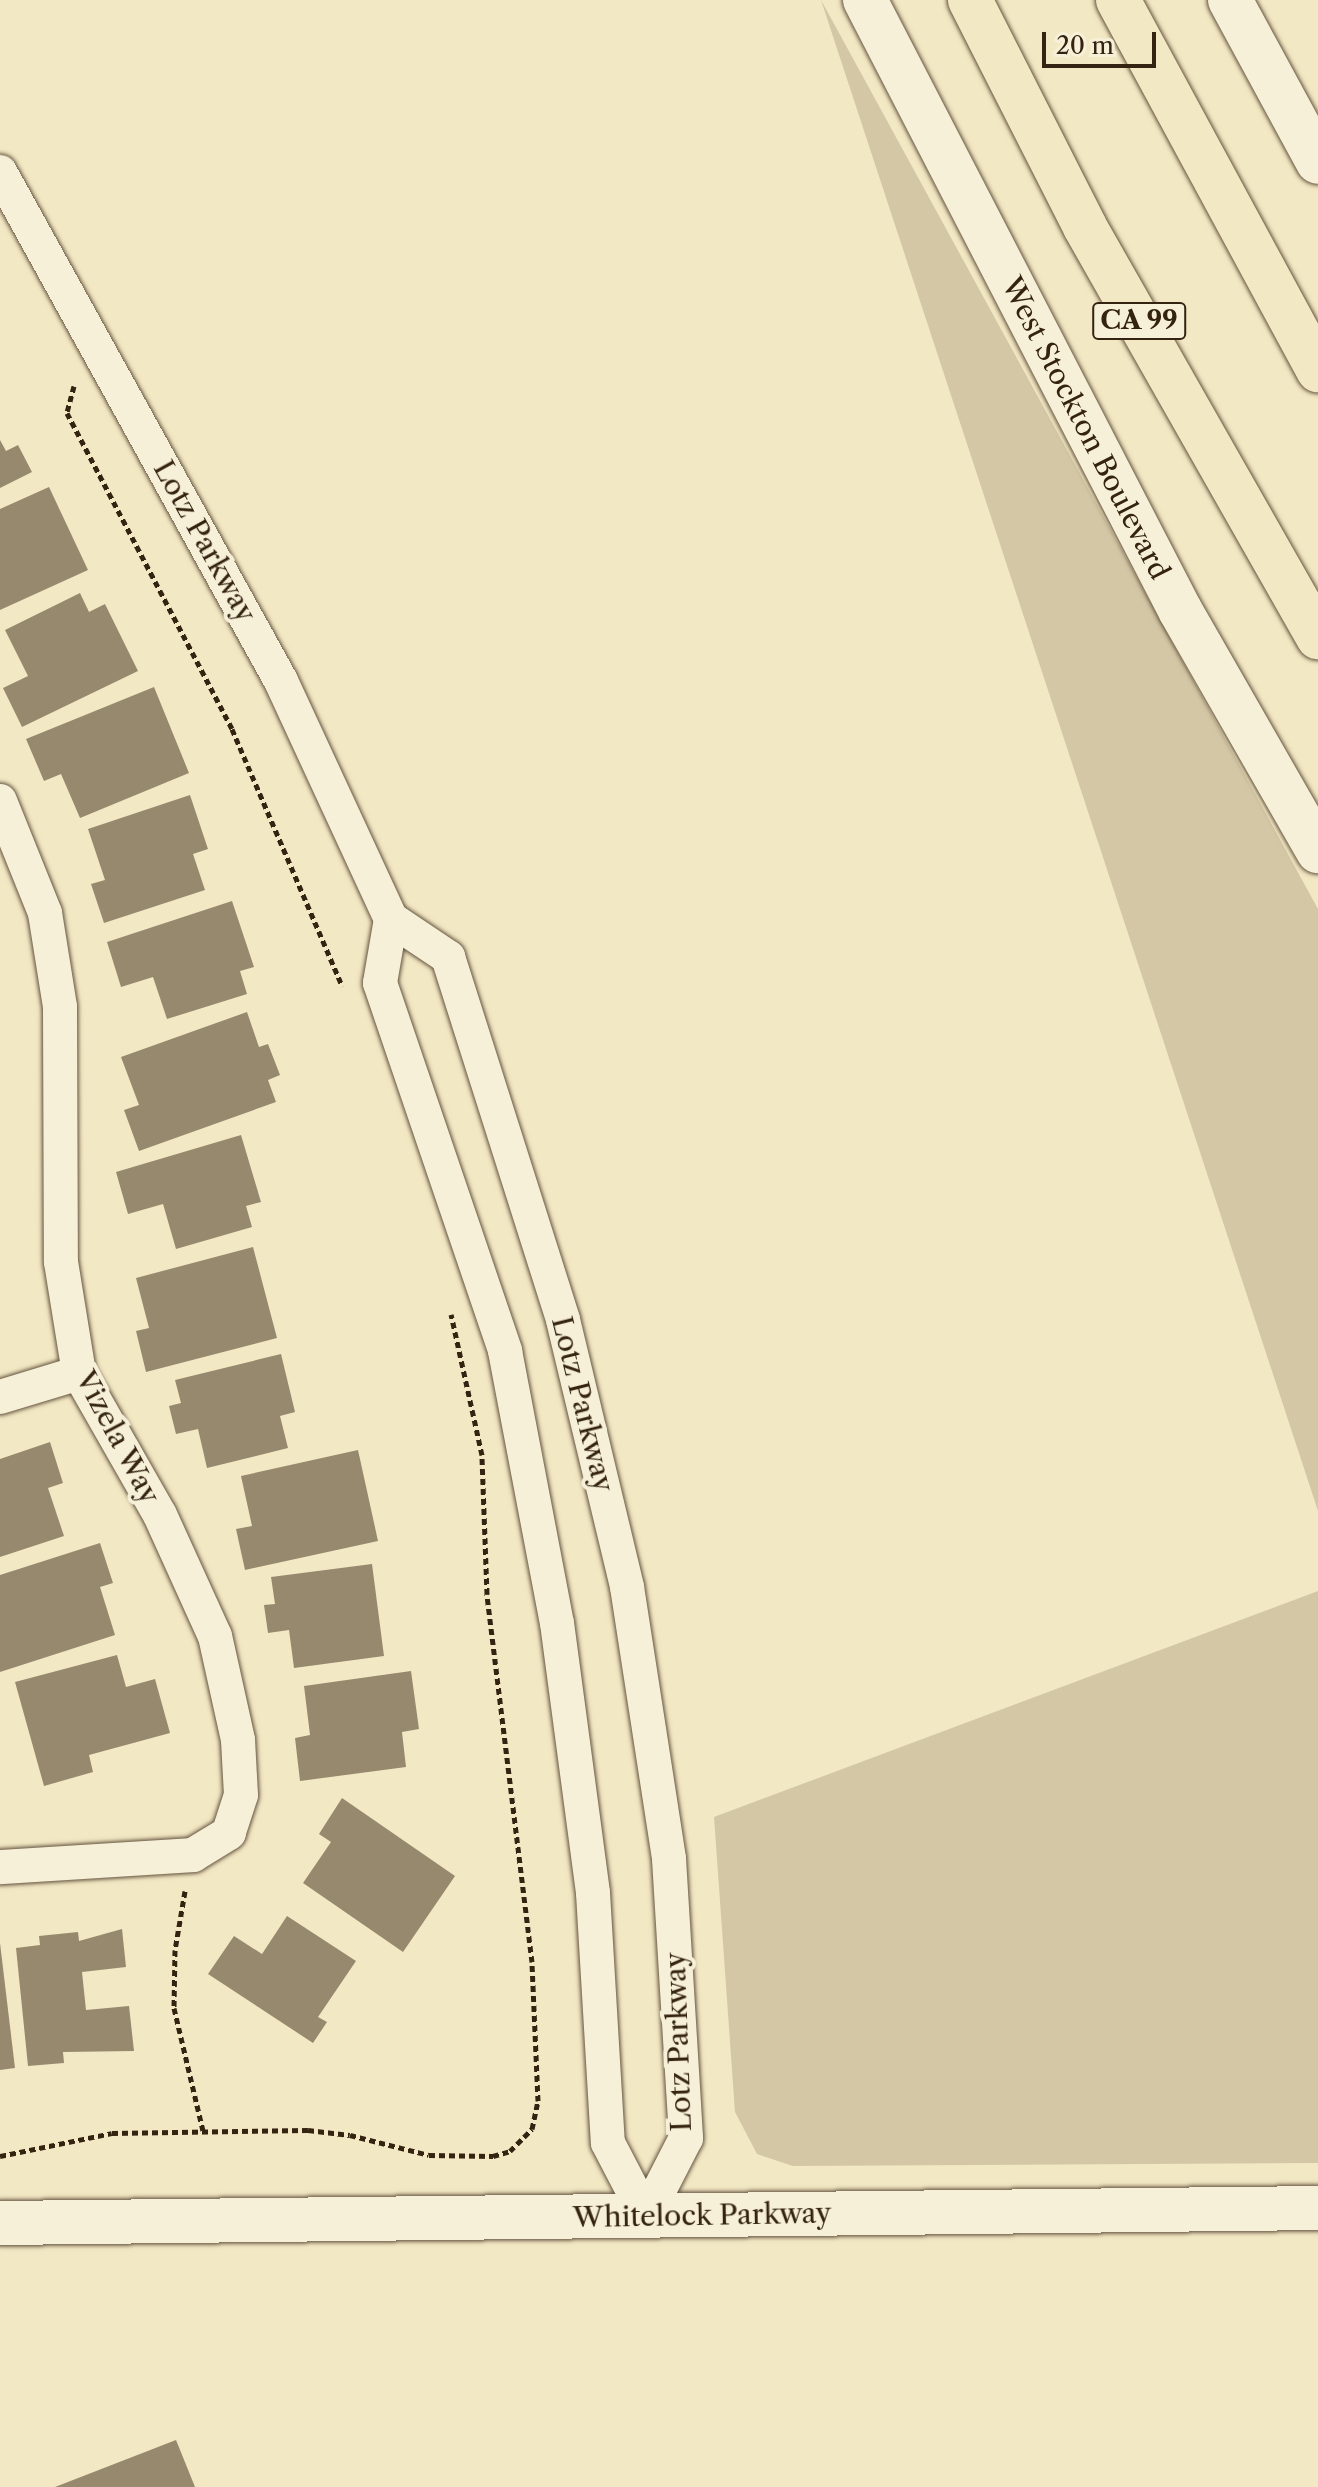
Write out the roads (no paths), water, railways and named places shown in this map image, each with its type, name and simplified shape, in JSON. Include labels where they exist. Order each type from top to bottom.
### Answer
[{"type":"highway","name":"CA 99","points":[[970,0],[1085,227],[1318,637]]},
{"type":"highway","points":[[1118,0],[1318,370]]},
{"type":"main road","name":"West Stockton Boulevard","points":[[865,0],[1180,610],[1318,851]]},
{"type":"main road","points":[[1230,0],[1318,162]]},
{"type":"main road","name":"Whitelock Parkway","points":[[0,2223],[86,2219],[199,2223],[1318,2208]]},
{"type":"main road","name":"Whitelock Parkway","points":[[0,2237],[86,2219]]},
{"type":"street","name":"Lotz Parkway","points":[[0,172],[281,681],[391,919],[448,957],[563,1320],[627,1587],[669,1859],[686,2138],[646,2216]]},
{"type":"street","name":"Vizela Way","points":[[0,801],[45,913],[60,1007],[61,1262],[79,1373],[160,1515],[215,1636],[238,1740],[241,1795],[229,1833],[193,1855],[0,1867]]},
{"type":"street","points":[[391,919],[380,983],[508,1366],[557,1623],[593,1893],[608,2143],[646,2216]]},
{"type":"street","points":[[0,1397],[79,1373]]}]
